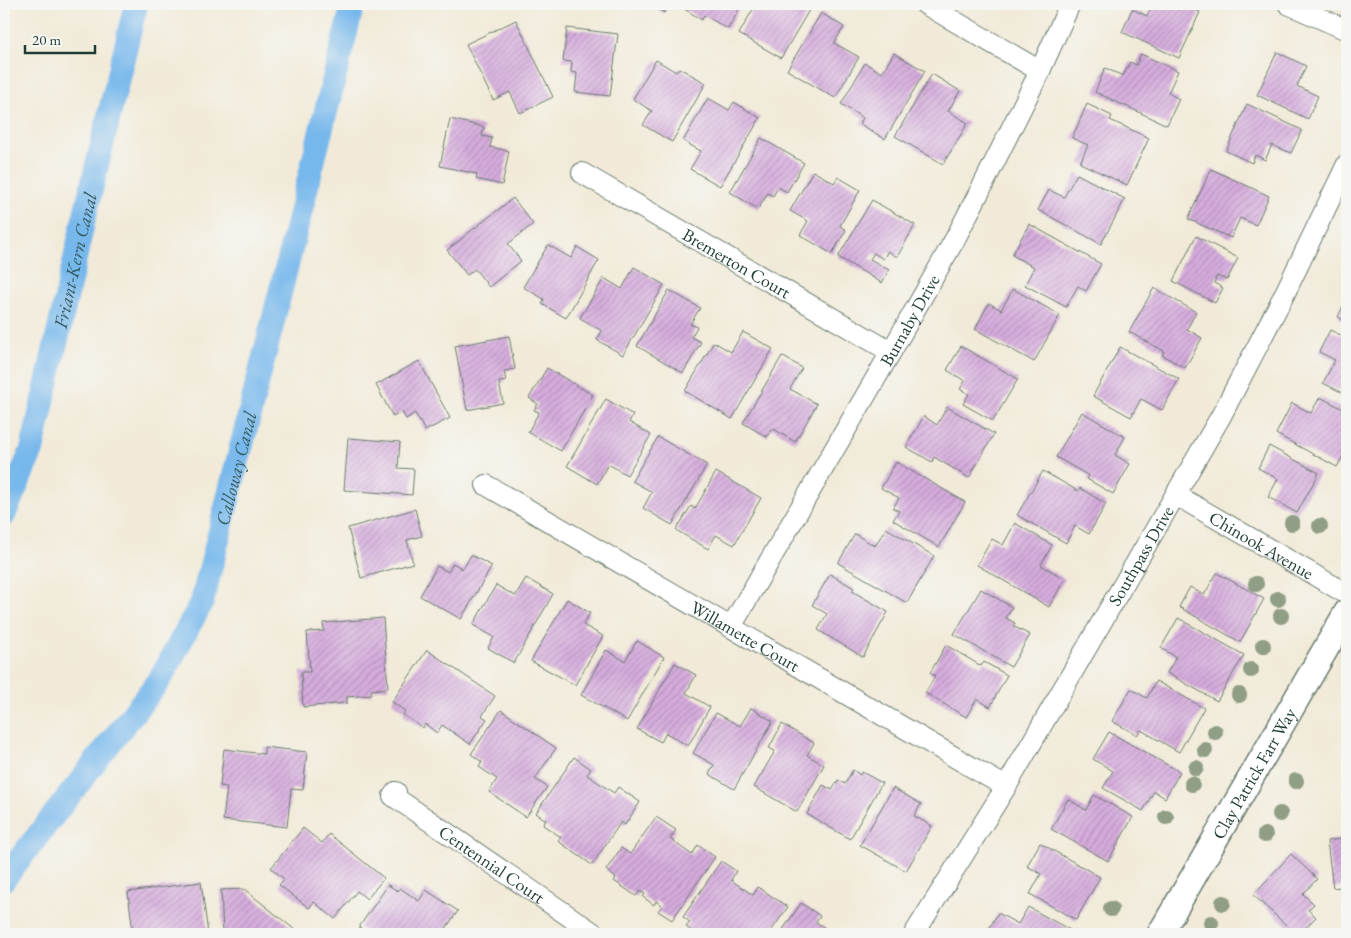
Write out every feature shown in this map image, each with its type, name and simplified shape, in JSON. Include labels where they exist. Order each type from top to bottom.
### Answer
[{"type":"street","points":[[925,4],[1040,71]]},
{"type":"street","name":"Burnaby Drive","points":[[731,628],[955,238],[1040,71],[1070,4]]},
{"type":"street","points":[[1288,4],[1347,30]]},
{"type":"street","name":"Southpass Drive","points":[[914,934],[1006,787],[1221,416],[1284,295],[1347,164]]},
{"type":"street","name":"Bremerton Court","points":[[582,173],[891,352]]},
{"type":"street","name":"Willamette Court","points":[[486,485],[1006,787]]},
{"type":"street","name":"Chinook Avenue","points":[[1176,495],[1347,594]]},
{"type":"street","name":"Clay Patrick Farr Way","points":[[1160,934],[1347,612]]},
{"type":"street","name":"Centennial Court","points":[[396,792],[393,796],[595,934]]},
{"type":"building","points":[[649,4],[670,4],[664,13]]},
{"type":"building","points":[[683,4],[742,4],[728,29],[704,15],[702,20],[681,7]]},
{"type":"building","points":[[756,4],[763,8],[766,4],[773,4],[782,9],[785,4],[812,5],[781,58],[739,34]]},
{"type":"building","points":[[1153,4],[1182,4],[1200,12],[1179,58],[1122,32],[1132,9],[1147,16]]},
{"type":"building","points":[[821,13],[844,27],[834,43],[859,57],[835,98],[787,70]]},
{"type":"building","points":[[516,20],[553,97],[520,113],[510,92],[493,100],[466,44]]},
{"type":"building","points":[[567,28],[618,34],[610,96],[575,92],[577,73],[571,72],[572,62],[563,61]]},
{"type":"building","points":[[1277,52],[1306,66],[1297,86],[1318,96],[1308,119],[1257,95]]},
{"type":"building","points":[[894,53],[925,71],[885,139],[860,124],[863,118],[841,104],[865,63],[882,73]]},
{"type":"building","points":[[1141,54],[1178,71],[1168,93],[1179,99],[1167,125],[1095,92],[1105,68],[1123,76],[1130,62],[1136,65]]},
{"type":"building","points":[[656,60],[676,72],[679,68],[706,83],[672,142],[643,125],[652,111],[633,99]]},
{"type":"building","points":[[932,74],[960,91],[948,111],[968,123],[943,164],[895,136]]},
{"type":"building","points":[[708,98],[729,110],[734,102],[760,118],[720,186],[690,169],[701,151],[683,141]]},
{"type":"building","points":[[1087,104],[1112,116],[1110,120],[1149,138],[1127,185],[1080,163],[1088,145],[1072,138]]},
{"type":"building","points":[[1247,104],[1302,130],[1291,153],[1272,145],[1265,160],[1255,155],[1252,163],[1226,151]]},
{"type":"building","points":[[450,119],[484,127],[482,136],[492,138],[490,147],[509,151],[502,185],[476,179],[477,174],[440,166]]},
{"type":"building","points":[[761,138],[804,163],[787,192],[778,187],[773,196],[768,193],[758,209],[730,192]]},
{"type":"building","points":[[1211,169],[1269,196],[1256,225],[1240,218],[1231,238],[1188,219]]},
{"type":"building","points":[[813,171],[834,183],[838,177],[860,190],[840,226],[846,230],[832,254],[800,235],[808,221],[790,211]]},
{"type":"building","points":[[1077,174],[1125,199],[1101,244],[1038,210],[1049,190],[1064,197]]},
{"type":"building","points":[[513,198],[533,224],[508,244],[521,261],[489,287],[475,269],[467,275],[447,250]]},
{"type":"building","points":[[872,200],[915,225],[897,257],[888,251],[883,259],[874,253],[870,259],[889,270],[882,283],[838,257]]},
{"type":"building","points":[[1029,224],[1101,264],[1086,291],[1078,286],[1066,307],[1025,285],[1034,267],[1012,255]]},
{"type":"building","points":[[1196,236],[1238,258],[1227,280],[1217,276],[1214,283],[1223,288],[1215,303],[1173,281]]},
{"type":"building","points":[[548,245],[571,258],[577,247],[599,260],[566,318],[542,304],[544,299],[523,287]]},
{"type":"building","points":[[634,267],[664,285],[623,355],[597,340],[602,331],[580,318],[604,278],[622,289]]},
{"type":"building","points":[[1154,288],[1196,312],[1187,329],[1202,338],[1185,368],[1162,355],[1164,351],[1129,332]]},
{"type":"building","points":[[1013,289],[1060,315],[1034,362],[975,329],[989,303],[1001,310]]},
{"type":"building","points":[[669,290],[700,308],[690,324],[697,327],[691,337],[701,342],[683,373],[637,346]]},
{"type":"building","points":[[1347,297],[1347,322],[1338,317]]},
{"type":"building","points":[[1330,330],[1347,338],[1347,395],[1323,383],[1335,360],[1319,352]]},
{"type":"building","points":[[743,332],[773,349],[732,419],[685,391],[714,342],[731,352]]},
{"type":"building","points":[[509,336],[515,369],[504,371],[506,381],[499,382],[503,403],[467,410],[455,346]]},
{"type":"building","points":[[961,346],[1018,379],[993,421],[963,404],[969,394],[960,389],[965,381],[947,370]]},
{"type":"building","points":[[1120,347],[1179,379],[1162,410],[1141,399],[1131,417],[1093,396]]},
{"type":"building","points":[[782,356],[802,368],[790,389],[817,404],[795,442],[772,428],[767,437],[743,423]]},
{"type":"building","points":[[419,361],[450,418],[425,431],[415,413],[406,419],[402,412],[393,417],[376,385]]},
{"type":"building","points":[[547,368],[593,395],[561,451],[528,432],[539,412],[534,410],[538,404],[529,398]]},
{"type":"building","points":[[1320,397],[1347,411],[1347,449],[1337,467],[1276,434],[1292,403],[1311,413]]},
{"type":"building","points":[[606,399],[633,415],[629,422],[651,435],[627,475],[608,464],[597,484],[567,466]]},
{"type":"building","points":[[947,407],[994,434],[969,478],[934,457],[932,462],[906,447],[924,416],[937,425]]},
{"type":"building","points":[[1082,412],[1125,437],[1115,455],[1130,464],[1113,494],[1087,479],[1089,476],[1056,457]]},
{"type":"building","points":[[658,437],[707,465],[672,525],[643,508],[652,492],[632,481]]},
{"type":"building","points":[[348,438],[400,442],[398,468],[414,469],[412,495],[344,490]]},
{"type":"building","points":[[1269,446],[1319,473],[1297,513],[1268,497],[1278,479],[1258,468]]},
{"type":"building","points":[[896,462],[965,502],[939,547],[893,520],[899,511],[893,508],[899,498],[881,488]]},
{"type":"building","points":[[1043,471],[1078,491],[1080,488],[1106,504],[1089,534],[1075,526],[1066,543],[1017,515]]},
{"type":"building","points":[[716,472],[761,498],[734,545],[716,535],[708,549],[676,530],[691,506],[695,509]]},
{"type":"building","points":[[415,509],[422,536],[407,540],[413,563],[361,578],[348,528]]},
{"type":"building","points":[[1015,523],[1052,545],[1041,565],[1065,579],[1049,607],[977,565],[992,539],[1003,545]]},
{"type":"building","points":[[886,528],[934,556],[907,603],[838,563],[855,534],[875,546]]},
{"type":"building","points":[[471,555],[492,566],[461,619],[420,596],[437,566],[448,572],[453,563],[463,569]]},
{"type":"building","points":[[1217,573],[1264,599],[1240,642],[1179,607],[1190,587],[1204,595]]},
{"type":"building","points":[[830,574],[854,588],[852,591],[888,612],[863,657],[818,630],[827,614],[812,605]]},
{"type":"building","points":[[526,578],[553,594],[514,663],[488,648],[494,637],[473,625],[496,585],[515,596]]},
{"type":"building","points":[[981,589],[1012,607],[1006,618],[1015,623],[1013,626],[1030,635],[1011,667],[954,634]]},
{"type":"building","points":[[567,599],[590,613],[583,625],[603,636],[575,685],[531,661]]},
{"type":"building","points":[[383,618],[388,688],[371,690],[371,695],[347,697],[347,703],[303,707],[301,672],[310,672],[307,632],[324,631],[323,623]]},
{"type":"building","points":[[1178,618],[1244,655],[1217,701],[1167,673],[1176,657],[1161,648]]},
{"type":"building","points":[[637,641],[664,657],[627,721],[581,695],[606,650],[625,661]]},
{"type":"building","points":[[946,645],[981,666],[984,662],[1007,675],[990,707],[977,699],[966,717],[925,693],[935,676],[930,673]]},
{"type":"building","points":[[427,650],[495,696],[482,716],[487,719],[470,744],[442,725],[437,733],[425,724],[423,728],[403,715],[405,711],[392,702]]},
{"type":"building","points":[[675,663],[696,675],[686,693],[710,707],[688,746],[666,733],[661,742],[637,729]]},
{"type":"building","points":[[1156,681],[1204,708],[1179,752],[1141,730],[1137,735],[1112,721],[1131,689],[1147,698]]},
{"type":"building","points":[[751,708],[773,721],[734,789],[709,774],[714,765],[693,753],[716,713],[740,726]]},
{"type":"building","points":[[501,710],[556,748],[535,779],[547,787],[526,817],[489,792],[497,779],[479,767],[482,762],[471,754]]},
{"type":"building","points":[[782,724],[814,743],[807,755],[824,765],[797,812],[754,787],[775,751],[769,748]]},
{"type":"building","points":[[1109,732],[1180,772],[1165,798],[1154,791],[1143,811],[1103,788],[1113,771],[1093,759]]},
{"type":"building","points":[[264,747],[307,752],[303,790],[291,789],[287,827],[223,820],[227,787],[220,786],[224,749],[264,754]]},
{"type":"building","points":[[574,757],[591,769],[587,775],[614,793],[618,787],[640,802],[625,825],[621,822],[592,865],[558,841],[561,837],[543,825],[546,820],[536,813]]},
{"type":"building","points":[[853,770],[860,775],[862,772],[882,783],[850,839],[807,814],[823,785],[832,790],[838,780],[845,784]]},
{"type":"building","points":[[893,788],[921,804],[914,816],[932,826],[906,871],[860,845]]},
{"type":"building","points":[[1094,795],[1133,817],[1108,861],[1051,829],[1068,799],[1086,810]]},
{"type":"building","points":[[656,817],[676,830],[670,839],[692,855],[698,845],[715,857],[672,920],[658,911],[662,906],[656,901],[654,905],[643,897],[645,894],[640,891],[636,896],[614,881],[616,878],[606,870],[621,848],[630,854]]},
{"type":"building","points":[[303,828],[322,843],[329,834],[384,878],[367,899],[357,891],[335,919],[314,902],[309,908],[279,885],[284,879],[271,868]]},
{"type":"building","points":[[1347,838],[1347,886],[1333,888],[1327,841]]},
{"type":"building","points":[[1040,843],[1100,877],[1076,920],[1030,894],[1041,874],[1027,866]]},
{"type":"building","points":[[1291,854],[1317,879],[1303,894],[1314,904],[1308,910],[1316,917],[1300,934],[1296,934],[1253,895]]},
{"type":"building","points":[[721,861],[736,871],[731,880],[753,895],[758,887],[788,907],[769,934],[696,934],[686,927],[690,922],[683,917]]},
{"type":"building","points":[[201,882],[208,934],[123,934],[133,932],[128,892]]},
{"type":"building","points":[[388,885],[398,891],[400,888],[419,901],[426,890],[458,911],[442,934],[439,932],[438,934],[369,934],[359,927]]},
{"type":"building","points":[[244,889],[300,934],[223,934],[221,890]]},
{"type":"building","points":[[801,903],[820,916],[816,922],[834,934],[780,934]]},
{"type":"building","points":[[1028,907],[1070,930],[1067,934],[986,934],[998,913],[1018,924]]},
{"type":"waterway","name":"Friant-Kern Canal","points":[[4,515],[32,450],[83,223],[136,4]]},
{"type":"waterway","name":"Calloway Canal","points":[[4,879],[160,679],[202,602],[353,4]]}]
